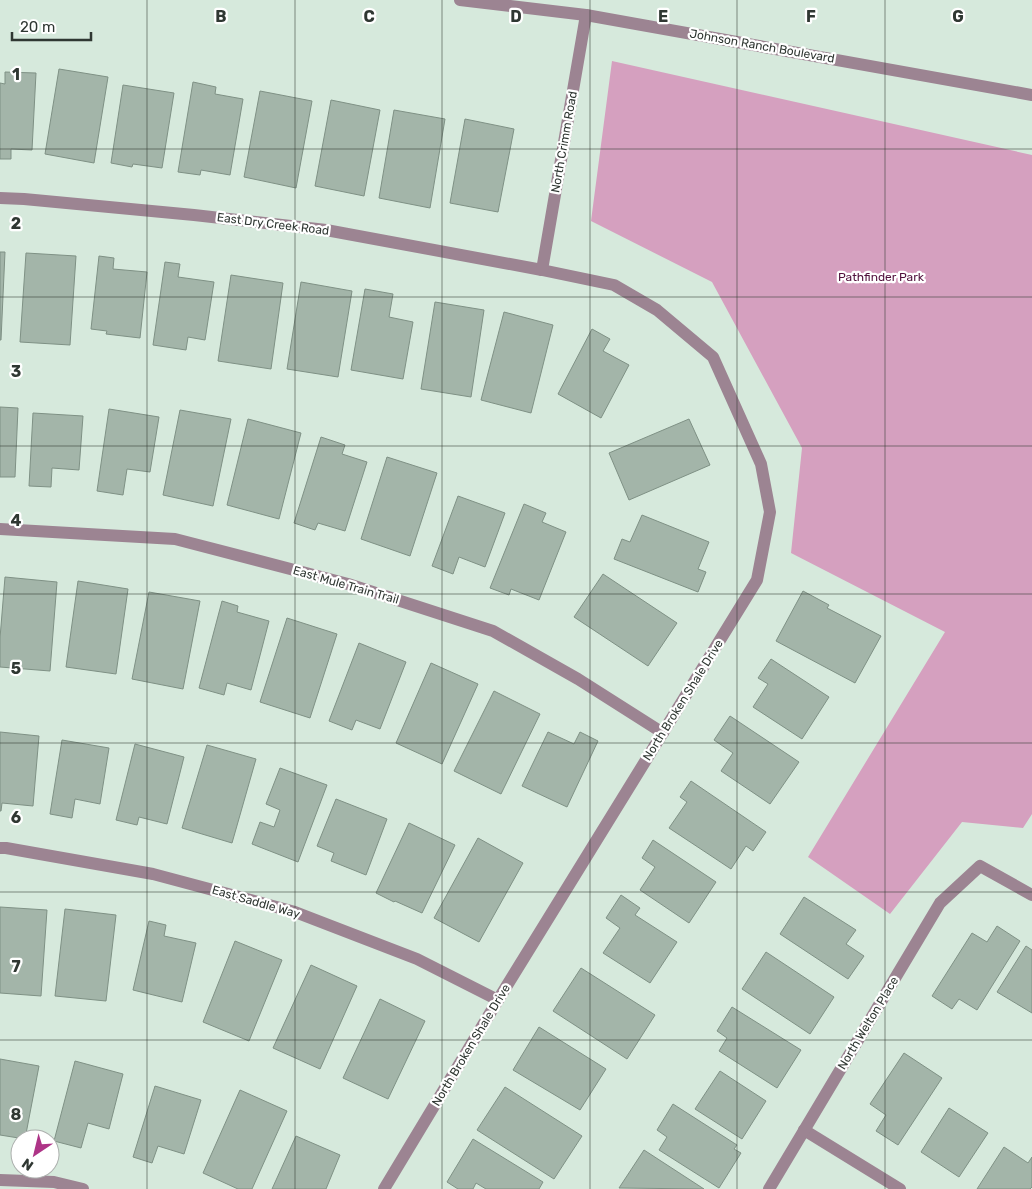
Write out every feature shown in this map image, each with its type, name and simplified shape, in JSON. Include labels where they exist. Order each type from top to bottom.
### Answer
[{"type":"street","name":"Johnson Ranch Boulevard","points":[[460,0],[586,15],[1032,95]]},
{"type":"street","name":"North Crimm Road","points":[[542,270],[586,15]]},
{"type":"street","name":"East Dry Creek Road","points":[[0,198],[194,215],[326,230],[542,270]]},
{"type":"street","name":"North Broken Shale Drive","points":[[384,1189],[757,580],[770,512],[762,464],[713,358],[657,310],[614,285],[542,270]]},
{"type":"street","name":"East Mule Train Trail","points":[[0,530],[175,539],[348,584],[493,631],[578,679],[663,732]]},
{"type":"street","name":"East Saddle Way","points":[[0,848],[153,874],[296,912],[417,959],[498,1000]]},
{"type":"street","name":"North Welton Place","points":[[769,1189],[940,902],[980,866],[1032,895]]},
{"type":"street","points":[[804,1130],[900,1189]]},
{"type":"street","points":[[0,1180],[54,1182],[84,1189]]},
{"type":"green space","name":"Pathfinder Park","points":[[612,61],[1032,155],[1032,814],[1023,828],[962,822],[890,914],[808,857],[945,632],[791,553],[802,448],[712,282],[591,221]]},
{"type":"building","points":[[59,69],[108,77],[94,163],[45,154]]},
{"type":"building","points":[[5,72],[36,73],[32,150],[11,149],[11,159],[0,159],[0,83],[5,84]]},
{"type":"building","points":[[193,82],[216,87],[215,94],[243,99],[230,175],[201,170],[200,175],[178,172]]},
{"type":"building","points":[[123,85],[174,93],[162,168],[133,164],[132,167],[111,163]]},
{"type":"building","points":[[260,91],[312,101],[296,188],[244,177]]},
{"type":"building","points":[[331,100],[380,110],[364,196],[315,186]]},
{"type":"building","points":[[394,110],[445,119],[430,208],[379,198]]},
{"type":"building","points":[[465,119],[514,129],[498,212],[450,203]]},
{"type":"building","points":[[0,252],[5,252],[1,340],[0,340]]},
{"type":"building","points":[[26,253],[76,256],[70,345],[20,342]]},
{"type":"building","points":[[99,256],[114,258],[113,269],[147,272],[140,338],[106,334],[107,331],[91,329]]},
{"type":"building","points":[[165,262],[180,264],[178,277],[214,282],[205,340],[188,337],[186,350],[153,345]]},
{"type":"building","points":[[231,275],[283,283],[271,369],[218,361]]},
{"type":"building","points":[[301,282],[352,291],[338,377],[287,369]]},
{"type":"building","points":[[365,289],[393,294],[389,317],[413,322],[403,379],[351,370]]},
{"type":"building","points":[[435,302],[484,310],[471,397],[421,389]]},
{"type":"building","points":[[504,312],[553,325],[531,413],[481,400]]},
{"type":"building","points":[[592,329],[610,339],[603,351],[629,365],[601,418],[558,394]]},
{"type":"building","points":[[0,407],[18,408],[15,477],[0,477]]},
{"type":"building","points":[[109,409],[159,417],[150,472],[127,469],[123,495],[97,491]]},
{"type":"building","points":[[180,410],[231,419],[213,506],[163,495]]},
{"type":"building","points":[[33,413],[83,416],[79,470],[52,468],[51,487],[29,486]]},
{"type":"building","points":[[248,419],[301,433],[279,519],[227,505]]},
{"type":"building","points":[[689,419],[710,465],[629,500],[609,453]]},
{"type":"building","points":[[321,437],[345,445],[342,454],[367,462],[345,531],[318,523],[315,530],[294,523]]},
{"type":"building","points":[[387,457],[437,473],[410,556],[361,539]]},
{"type":"building","points":[[458,496],[505,513],[485,567],[459,557],[453,574],[432,566]]},
{"type":"building","points":[[524,504],[546,513],[542,522],[566,532],[539,600],[511,589],[509,595],[490,588]]},
{"type":"building","points":[[642,515],[709,542],[698,569],[706,572],[698,592],[614,559],[622,539],[630,542]]},
{"type":"building","points":[[603,574],[677,623],[648,666],[574,617]]},
{"type":"building","points":[[5,577],[57,582],[50,671],[0,667],[0,638]]},
{"type":"building","points":[[78,581],[128,589],[116,674],[66,667]]},
{"type":"building","points":[[803,591],[829,605],[827,608],[881,636],[855,683],[776,641]]},
{"type":"building","points":[[149,592],[200,601],[183,689],[132,679]]},
{"type":"building","points":[[222,601],[238,606],[237,612],[269,621],[251,690],[227,683],[224,695],[199,688]]},
{"type":"building","points":[[287,618],[337,634],[310,718],[260,702]]},
{"type":"building","points":[[359,643],[406,662],[380,729],[356,720],[352,730],[329,721]]},
{"type":"building","points":[[771,659],[829,697],[802,739],[753,707],[768,684],[758,678]]},
{"type":"building","points":[[431,663],[478,684],[442,764],[396,743]]},
{"type":"building","points":[[494,691],[540,714],[501,794],[454,771]]},
{"type":"building","points":[[730,716],[799,762],[770,804],[721,771],[733,753],[714,740]]},
{"type":"building","points":[[0,732],[39,736],[33,806],[2,803],[0,811]]},
{"type":"building","points":[[548,732],[574,744],[580,732],[598,741],[567,807],[522,786]]},
{"type":"building","points":[[62,740],[109,748],[100,804],[75,799],[72,818],[50,814]]},
{"type":"building","points":[[135,744],[184,757],[167,824],[139,817],[137,825],[116,820]]},
{"type":"building","points":[[207,745],[256,759],[232,843],[182,828]]},
{"type":"building","points":[[280,768],[327,785],[298,862],[252,844],[260,822],[274,827],[280,810],[266,804]]},
{"type":"building","points":[[691,781],[766,832],[753,851],[746,846],[731,869],[669,828],[687,802],[680,797]]},
{"type":"building","points":[[336,799],[387,819],[366,875],[331,861],[334,853],[317,846]]},
{"type":"building","points":[[409,823],[455,845],[422,913],[376,893]]},
{"type":"building","points":[[478,838],[523,863],[479,942],[434,918]]},
{"type":"building","points":[[653,840],[716,882],[689,923],[640,890],[655,867],[642,858]]},
{"type":"building","points":[[621,895],[640,908],[635,915],[677,942],[650,983],[603,953],[620,928],[606,918]]},
{"type":"building","points":[[804,897],[856,930],[846,944],[864,956],[848,979],[780,934]]},
{"type":"building","points":[[0,907],[47,910],[41,996],[0,993]]},
{"type":"building","points":[[65,909],[116,915],[106,1001],[55,996]]},
{"type":"building","points":[[149,921],[166,925],[164,936],[196,943],[182,1002],[133,990]]},
{"type":"building","points":[[997,926],[1020,941],[977,1010],[959,999],[952,1009],[932,996],[972,933],[987,942]]},
{"type":"building","points":[[235,941],[282,960],[249,1041],[203,1022]]},
{"type":"building","points":[[1026,946],[1032,950],[1032,1013],[997,992]]},
{"type":"building","points":[[766,952],[834,997],[810,1034],[742,989]]},
{"type":"building","points":[[311,965],[357,986],[320,1069],[273,1048]]},
{"type":"building","points":[[581,968],[655,1015],[627,1059],[553,1011]]},
{"type":"building","points":[[380,999],[425,1021],[388,1099],[343,1078]]},
{"type":"building","points":[[732,1007],[801,1050],[777,1088],[719,1051],[727,1038],[717,1031]]},
{"type":"building","points":[[539,1027],[606,1069],[580,1110],[513,1070]]},
{"type":"building","points":[[904,1053],[942,1078],[898,1145],[876,1131],[886,1115],[870,1104]]},
{"type":"building","points":[[0,1059],[39,1066],[27,1129],[10,1129],[10,1137],[0,1135]]},
{"type":"building","points":[[75,1061],[123,1074],[109,1129],[88,1123],[81,1148],[60,1143],[60,1129],[57,1129]]},
{"type":"building","points":[[720,1071],[766,1101],[742,1139],[695,1109]]},
{"type":"building","points":[[155,1086],[201,1100],[184,1154],[158,1146],[152,1163],[133,1157]]},
{"type":"building","points":[[505,1087],[582,1136],[554,1179],[477,1130]]},
{"type":"building","points":[[240,1090],[287,1111],[252,1189],[238,1189],[203,1173]]},
{"type":"building","points":[[673,1104],[737,1145],[734,1149],[741,1153],[719,1188],[659,1150],[667,1137],[657,1130]]},
{"type":"building","points":[[949,1108],[988,1133],[959,1177],[921,1152]]},
{"type":"building","points":[[296,1136],[340,1155],[326,1189],[272,1189]]},
{"type":"building","points":[[473,1139],[543,1182],[539,1189],[486,1189],[476,1183],[473,1189],[458,1189],[447,1182]]},
{"type":"building","points":[[1004,1147],[1028,1163],[1032,1157],[1032,1187],[1030,1189],[977,1189]]},
{"type":"building","points":[[644,1150],[704,1189],[619,1188]]}]
